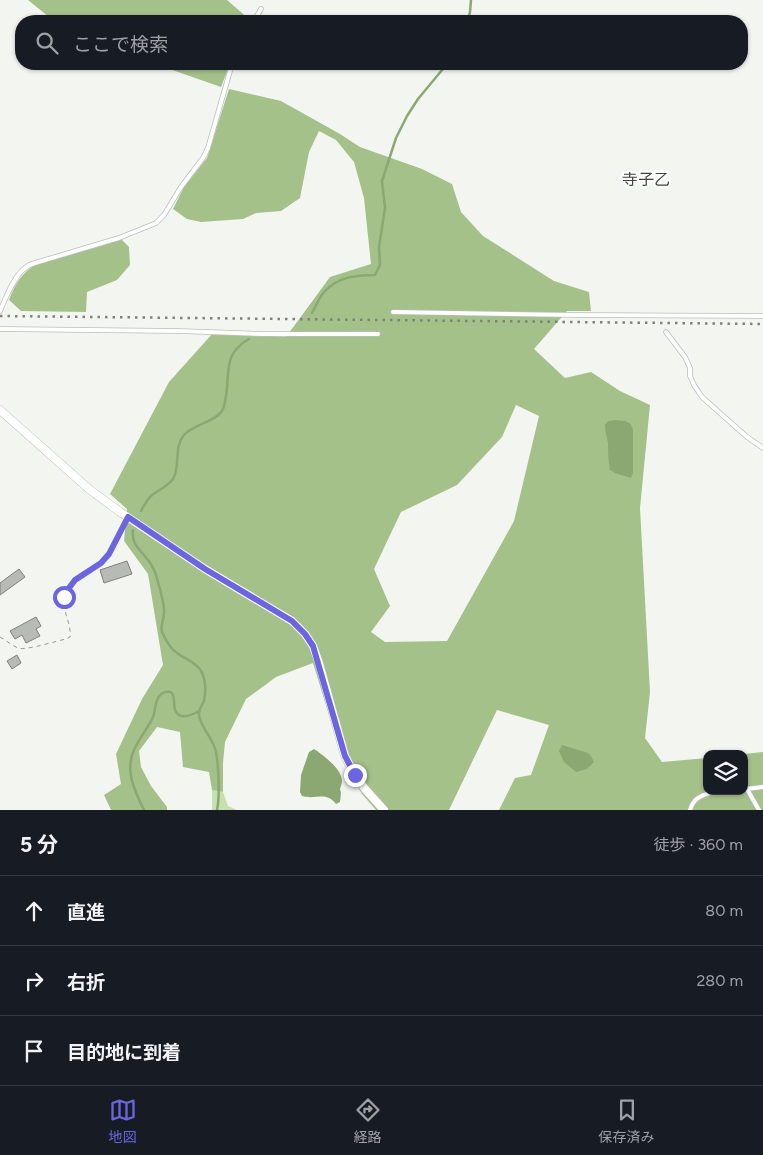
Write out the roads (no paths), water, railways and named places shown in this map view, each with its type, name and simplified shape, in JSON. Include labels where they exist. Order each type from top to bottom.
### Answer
[{"type":"street","points":[[0,410],[89,489],[205,569],[292,621],[305,634],[313,646],[319,663],[345,756],[365,789],[384,810]]},
{"type":"lane","points":[[258,15],[262,9]]},
{"type":"lane","points":[[0,311],[16,279],[25,268],[35,263],[119,238],[156,222],[164,216],[208,148],[230,70]]},
{"type":"lane","points":[[393,312],[763,316]]},
{"type":"lane","points":[[655,316],[658,321]]},
{"type":"lane","points":[[0,329],[178,330],[264,334],[378,334]]},
{"type":"lane","points":[[666,332],[685,357],[690,368],[690,376],[702,397],[747,437],[763,448]]},
{"type":"lane","points":[[748,789],[763,787]]},
{"type":"lane","points":[[748,792],[760,810]]},
{"type":"lane","points":[[690,810],[695,800],[703,794]]},
{"type":"waterway","points":[[469,15],[471,0]]},
{"type":"waterway","points":[[312,313],[322,294],[335,283],[354,276],[375,275],[380,265],[379,247],[385,208],[382,181],[396,138],[418,99],[442,70]]},
{"type":"waterway","points":[[141,511],[152,495],[173,479],[177,468],[179,446],[184,435],[193,428],[215,418],[222,411],[231,357],[249,339]]},
{"type":"waterway","points":[[133,530],[133,539],[151,564],[158,581],[164,609],[161,627],[163,635],[175,651],[194,663],[203,674],[205,697],[199,715],[216,751],[218,777],[217,810]]},
{"type":"waterway","points":[[144,810],[134,787],[130,764],[135,748],[153,717],[158,698],[163,693],[170,692],[174,697],[175,710],[183,716],[199,711]]},
{"type":"railway","points":[[0,316],[763,324]]},
{"type":"district","name":"寺子乙","points":[[646,179]]}]
